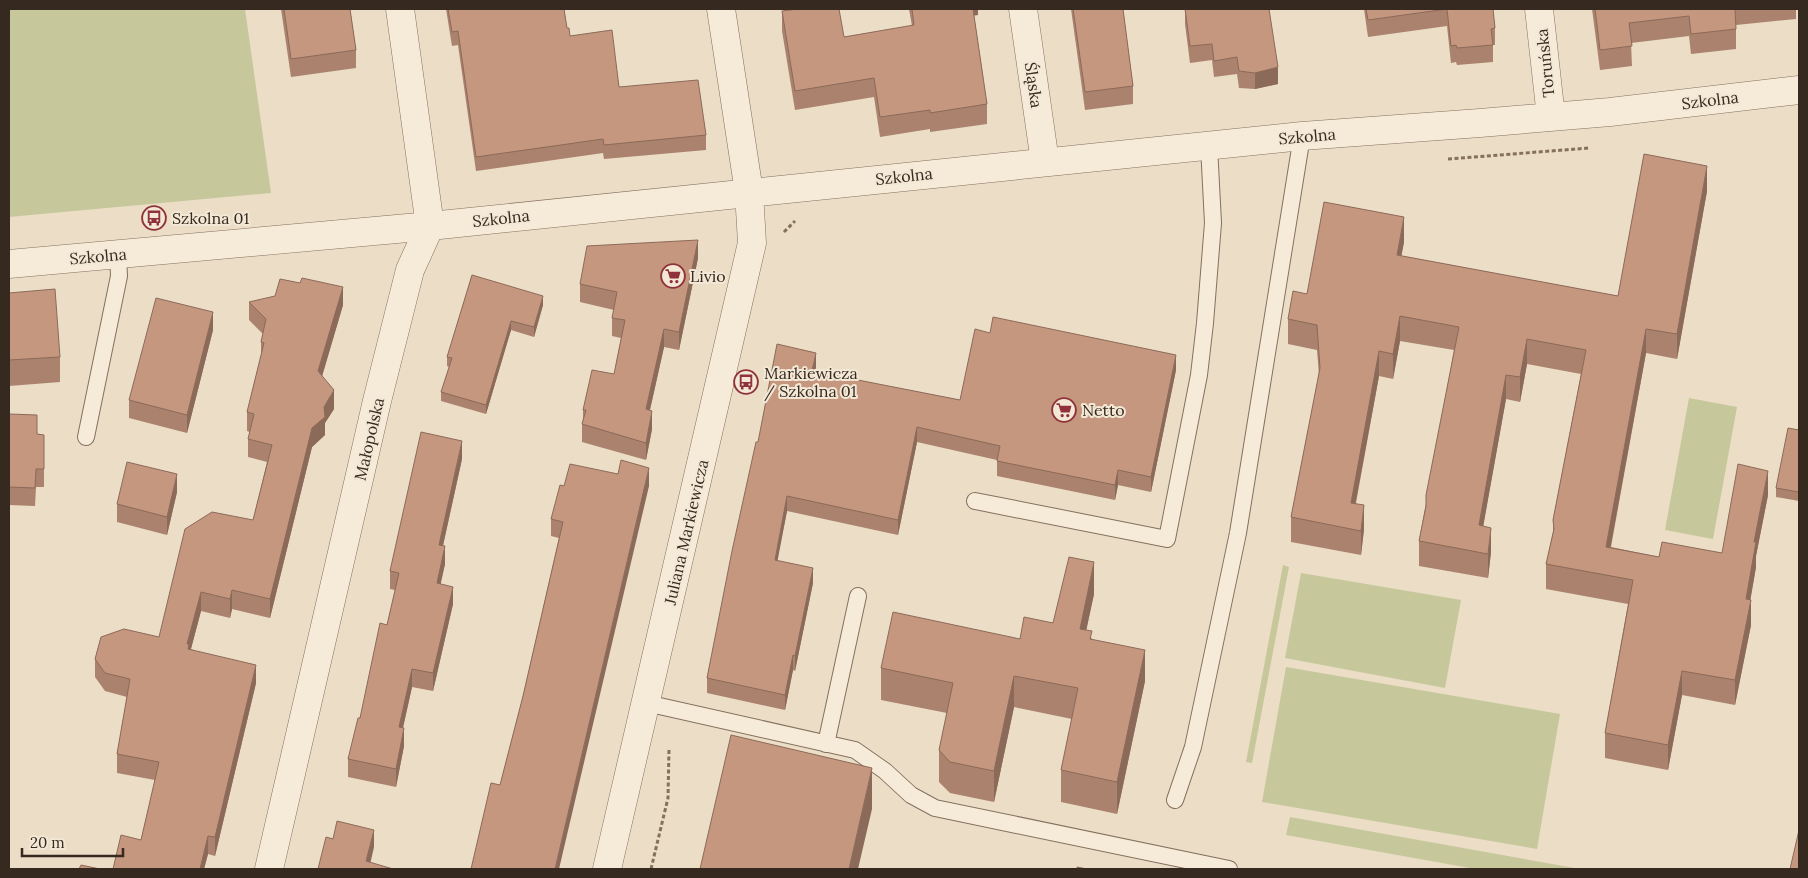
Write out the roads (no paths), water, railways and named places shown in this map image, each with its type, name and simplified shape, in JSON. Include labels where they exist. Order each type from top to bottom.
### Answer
[{"type":"street","points":[[400,9],[430,226]]},
{"type":"street","name":"Juliana Markiewicza","points":[[607,869],[752,243],[749,192],[721,9]]},
{"type":"street","name":"Śląska","points":[[1023,9],[1045,162]]},
{"type":"street","name":"Toruńska","points":[[1539,9],[1551,117]]},
{"type":"street","name":"Szkolna","points":[[9,264],[430,226],[1302,136],[1551,117],[1799,90]]},
{"type":"street","name":"Małopolska","points":[[269,869],[410,270],[430,226]]},
{"type":"lane","points":[[1175,800],[1193,747],[1238,533],[1302,136]]},
{"type":"lane","points":[[975,500],[1168,539],[1199,375],[1205,323],[1213,224],[1209,146]]},
{"type":"lane","points":[[86,437],[119,276],[118,254]]},
{"type":"lane","points":[[826,744],[858,596]]},
{"type":"lane","points":[[646,703],[855,750],[885,771],[911,795],[935,808],[1229,869]]},
{"type":"place","name":"Szkolna 01","points":[[154,218]]},
{"type":"place","name":"Livio","points":[[673,276]]},
{"type":"place","name":"Markiewicza / Szkolna 01","points":[[746,382]]},
{"type":"place","name":"Netto","points":[[1064,410]]}]
